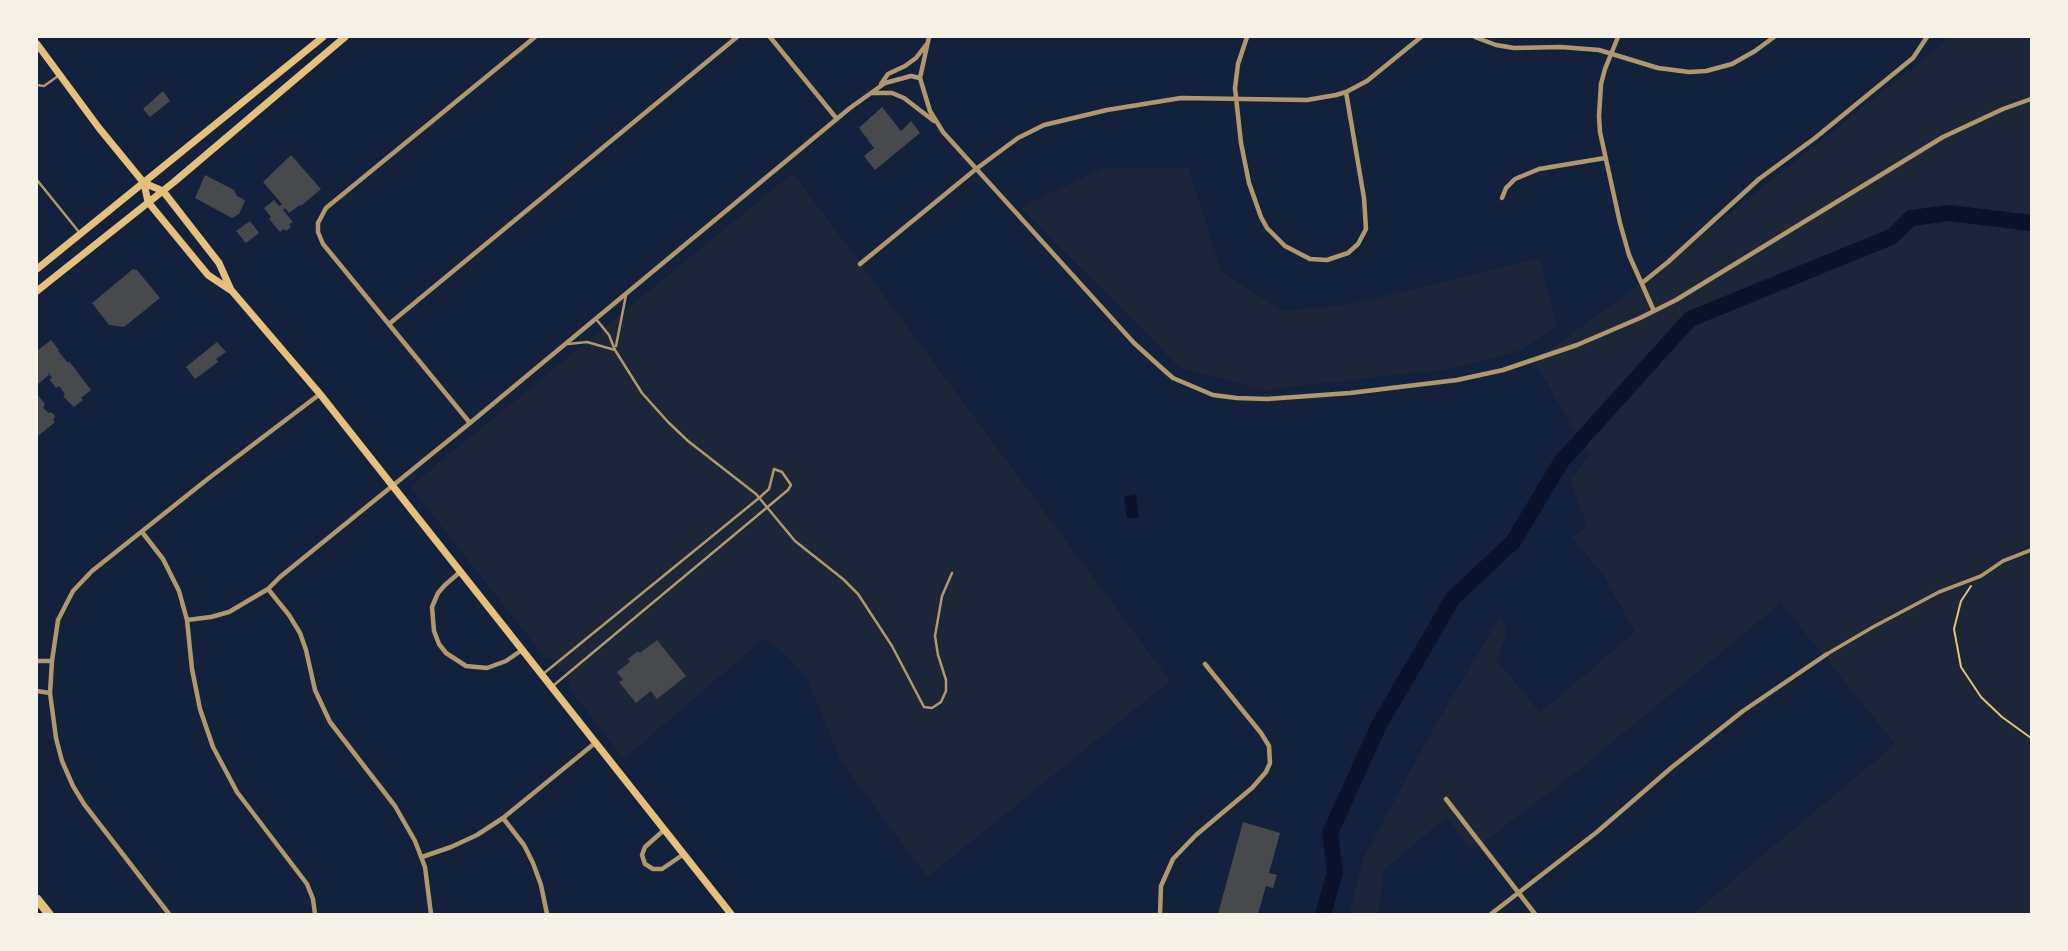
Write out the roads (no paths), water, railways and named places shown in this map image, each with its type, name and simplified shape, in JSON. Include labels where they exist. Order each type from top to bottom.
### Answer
[{"type":"highway","points":[[37,899],[49,914]]},
{"type":"main road","points":[[37,269],[323,37]]},
{"type":"main road","points":[[37,291],[163,191],[345,37]]},
{"type":"main road","points":[[37,44],[99,128],[144,183],[148,202],[208,275],[232,291]]},
{"type":"main road","points":[[144,183],[163,191],[219,263],[232,291],[320,394],[731,914]]},
{"type":"street","points":[[470,424],[323,244],[318,223],[326,208],[534,37]]},
{"type":"street","points":[[389,324],[737,37]]},
{"type":"street","points":[[770,37],[837,119]]},
{"type":"street","points":[[1247,37],[1238,64],[1235,88],[1242,151],[1249,183],[1261,217],[1272,233],[1292,250],[1311,259],[1327,260],[1352,250],[1361,240],[1366,226],[1364,198],[1346,92]]},
{"type":"street","points":[[860,264],[975,169],[1018,138],[1044,125],[1181,98],[1307,100],[1346,92],[1367,81],[1422,37]]},
{"type":"street","points":[[1475,37],[1514,48],[1561,47],[1599,50],[1669,71],[1698,72],[1732,64],[1774,37]]},
{"type":"street","points":[[1618,37],[1601,84],[1599,124],[1629,256],[1654,311]]},
{"type":"street","points":[[1642,283],[1759,179],[1815,138],[1913,58],[1927,37]]},
{"type":"street","points":[[929,39],[920,78],[936,122]]},
{"type":"street","points":[[187,620],[229,612],[268,589],[871,93],[888,74],[916,58],[929,39]]},
{"type":"street","points":[[880,85],[911,76],[920,78]]},
{"type":"street","points":[[871,93],[891,93],[904,97],[936,122],[975,169],[1134,343],[1173,378],[1213,395],[1267,399],[1350,393],[1457,380],[1534,361],[1654,311],[1715,277],[1943,137],[2031,99]]},
{"type":"street","points":[[1502,198],[1506,188],[1515,179],[1539,169],[1605,158]]},
{"type":"street","points":[[169,914],[73,786],[58,747],[50,693],[58,620],[73,591],[92,571],[320,394]]},
{"type":"street","points":[[142,532],[170,570],[179,591],[187,620],[192,669],[200,709],[212,747],[237,792],[307,884],[315,914]]},
{"type":"street","points":[[1491,914],[1597,832],[1743,711],[1827,654],[1939,592],[1981,576],[2003,561],[2031,550]]},
{"type":"street","points":[[460,572],[438,593],[432,607],[434,631],[446,653],[466,666],[487,668],[506,661],[522,650]]},
{"type":"street","points":[[268,589],[300,633],[315,690],[330,722],[395,806],[409,830],[422,857],[431,914]]},
{"type":"street","points":[[37,661],[52,662]]},
{"type":"street","points":[[1160,914],[1161,886],[1173,859],[1196,835],[1252,788],[1270,763],[1269,746],[1261,733],[1205,664]]},
{"type":"street","points":[[37,691],[50,693]]},
{"type":"street","points":[[422,857],[470,839],[503,818],[595,743]]},
{"type":"street","points":[[1446,799],[1535,914]]},
{"type":"street","points":[[503,818],[524,845],[533,863],[547,914]]},
{"type":"street","points":[[664,830],[645,847],[642,856],[645,864],[653,869],[662,869],[684,854]]},
{"type":"lane","points":[[37,85],[44,86],[60,75]]},
{"type":"lane","points":[[37,180],[80,233]]},
{"type":"lane","points":[[615,350],[626,293]]},
{"type":"lane","points":[[596,319],[609,335],[615,350],[642,393],[678,433],[759,498],[795,541],[858,594],[892,646],[924,707],[932,708],[941,702],[946,691],[946,680],[935,636],[951,573]]},
{"type":"lane","points":[[562,346],[587,342],[615,350]]},
{"type":"lane","points":[[542,675],[759,498],[769,489],[775,468],[782,472],[791,485],[789,490],[552,687]]},
{"type":"waterway","points":[[1323,914],[1335,872],[1330,833],[1379,725],[1453,598],[1513,542],[1561,462],[1690,319],[1891,237],[1911,218],[1950,213],[2031,223]]}]
